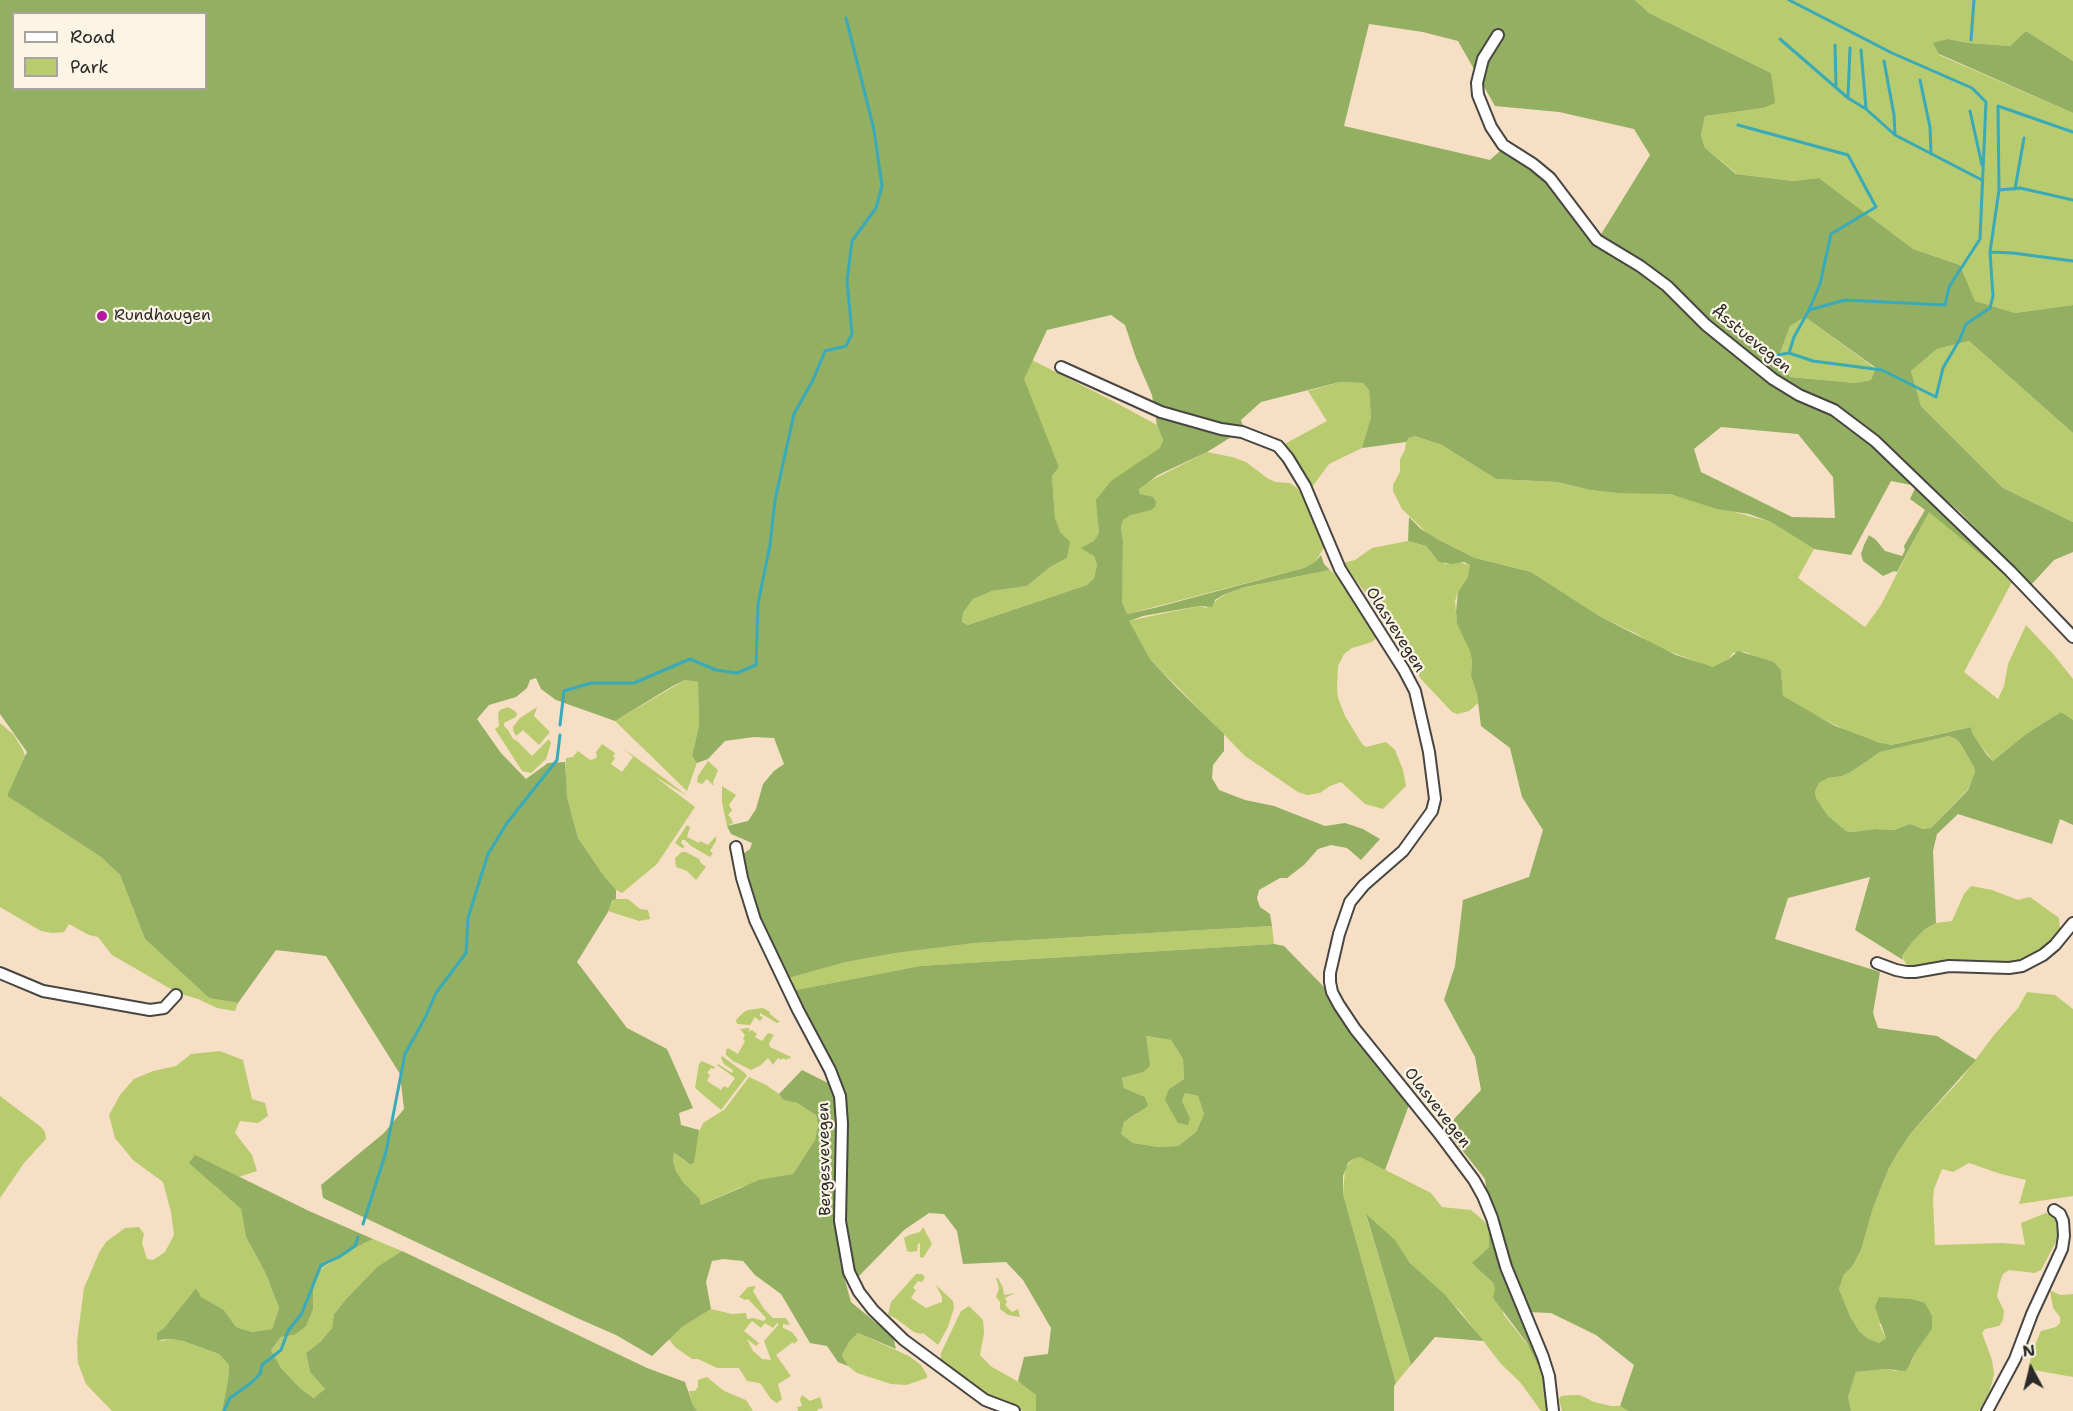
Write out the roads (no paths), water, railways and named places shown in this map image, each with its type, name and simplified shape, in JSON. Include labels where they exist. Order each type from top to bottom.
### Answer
[{"type":"street","name":"Åsstuevegen","points":[[1498,35],[1483,59],[1477,82],[1479,95],[1499,141],[1550,178],[1597,240],[1640,266],[1667,286],[1706,325],[1773,379],[1799,395],[1834,410],[1875,441],[2010,571],[2073,637]]},
{"type":"street","name":"Olasvevegen","points":[[1061,368],[1161,412],[1221,429],[1242,432],[1278,446],[1305,486],[1340,569],[1415,691],[1430,752],[1435,799],[1431,811],[1403,851],[1364,885],[1350,902],[1339,934],[1330,982],[1339,1005],[1355,1029],[1438,1132],[1474,1180],[1483,1196],[1506,1267],[1543,1357],[1549,1376],[1553,1411]]},
{"type":"street","name":"Bergesvevegen","points":[[736,847],[742,878],[756,920],[798,1010],[830,1070],[840,1096],[842,1124],[840,1221],[849,1272],[859,1292],[873,1310],[904,1340],[985,1400],[1014,1411]]},
{"type":"street","points":[[1877,963],[1906,972],[1949,966],[2009,968],[2022,966],[2043,955],[2055,945],[2073,923]]},
{"type":"street","points":[[0,973],[44,991],[150,1010],[164,1008],[176,995]]},
{"type":"street","points":[[1987,1411],[2015,1359],[2032,1314],[2062,1249],[2063,1221],[2060,1214],[2054,1210]]},
{"type":"waterway","points":[[1789,0],[1892,53],[1972,88],[1986,102],[1980,239],[1949,287],[1945,305],[1845,300],[1809,310]]},
{"type":"waterway","points":[[1971,40],[1974,0]]},
{"type":"waterway","points":[[560,725],[564,691],[591,683],[634,683],[690,659],[716,670],[737,673],[756,665],[758,604],[770,545],[775,500],[794,414],[813,380],[825,351],[846,346],[852,334],[847,281],[852,241],[876,208],[882,186],[874,130],[846,18]]},
{"type":"waterway","points":[[1780,39],[1895,135],[1982,180]]},
{"type":"waterway","points":[[1835,45],[1836,85]]},
{"type":"waterway","points":[[1848,97],[1850,48]]},
{"type":"waterway","points":[[1861,50],[1866,108]]},
{"type":"waterway","points":[[1884,61],[1894,115],[1895,134]]},
{"type":"waterway","points":[[1920,80],[1930,127],[1931,154]]},
{"type":"waterway","points":[[1789,353],[1813,361],[1882,370],[1936,397],[1943,368],[1966,324],[1990,308],[1993,296],[1990,252],[1999,190],[1998,106],[2073,132]]},
{"type":"waterway","points":[[1970,111],[1982,165]]},
{"type":"waterway","points":[[1738,125],[1848,155],[1876,207],[1831,234],[1820,284],[1794,337],[1789,353],[1772,356]]},
{"type":"waterway","points":[[2015,189],[2024,138]]},
{"type":"waterway","points":[[1999,190],[2020,188],[2073,200]]},
{"type":"waterway","points":[[1990,252],[2073,261]]},
{"type":"waterway","points":[[363,1224],[386,1152],[405,1054],[436,993],[466,953],[468,918],[488,854],[507,823],[557,760],[560,735]]},
{"type":"waterway","points":[[224,1411],[230,1398],[251,1383],[260,1374],[262,1365],[281,1350],[288,1331],[302,1313],[321,1265],[355,1246],[358,1237]]},
{"type":"place","name":"Rundhaugen","points":[[102,316]]}]
